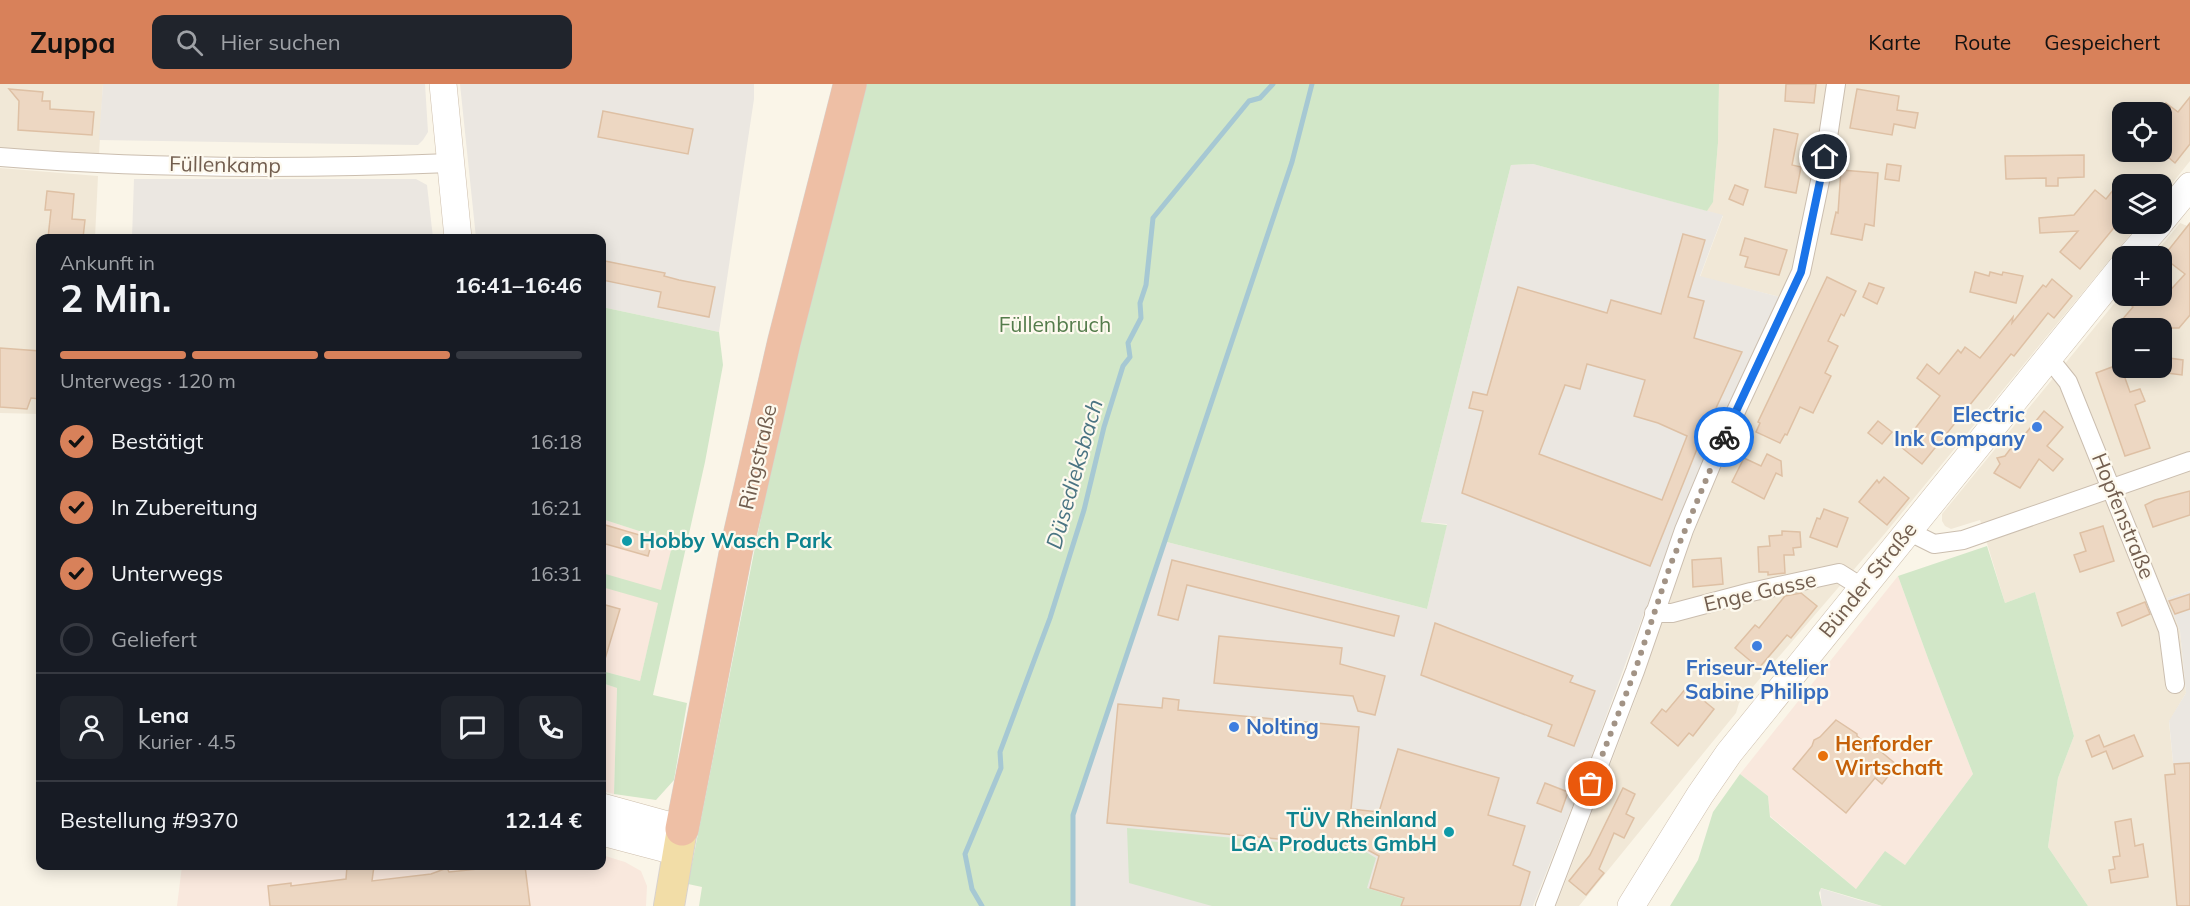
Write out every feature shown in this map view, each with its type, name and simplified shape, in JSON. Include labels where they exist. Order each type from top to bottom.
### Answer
[{"type":"highway","name":"Ringstraße","points":[[831,153],[837,84]]},
{"type":"highway","name":"Ringstraße","points":[[680,840],[736,551],[831,153],[850,84]]},
{"type":"main road","points":[[443,84],[458,234]]},
{"type":"main road","points":[[2172,208],[2190,186]]},
{"type":"main road","points":[[2140,246],[2150,234]]},
{"type":"main road","name":"Bünder Straße","points":[[1632,906],[1700,795],[1729,753],[2112,279]]},
{"type":"main road","points":[[606,809],[680,840]]},
{"type":"main road","points":[[606,832],[680,840]]},
{"type":"main road","name":"Ringstraße","points":[[669,906],[680,840]]},
{"type":"street","points":[[1545,906],[1635,671],[1673,557],[1715,456],[1801,272],[1825,157],[1836,84]]},
{"type":"street","name":"Füllenkamp","points":[[0,157],[109,163],[242,166],[450,163]]},
{"type":"street","name":"Hopfenstraße","points":[[2048,357],[2068,382],[2168,630],[2175,684]]},
{"type":"street","points":[[1908,531],[1934,544],[1963,540],[2190,460]]},
{"type":"street","name":"Enge Gasse","points":[[1654,613],[1672,613],[1751,592],[1839,573],[1863,588]]},
{"type":"shaded area","points":[[0,84],[103,84],[99,155],[0,148]]},
{"type":"shaded area","points":[[103,84],[425,84],[428,132],[418,145],[99,140]]},
{"type":"shaded area","points":[[460,84],[754,84],[754,99],[719,332],[606,308],[606,234],[476,234]]},
{"type":"shaded area","points":[[1719,84],[2190,84],[2190,161],[2172,184],[2172,174],[2112,174],[2112,234],[2131,234],[2121,246],[2112,246],[2112,257],[1887,531],[1739,703],[1736,713],[1579,906],[1556,906],[1635,700],[1682,562],[1726,452],[1780,297],[1700,277],[1723,216],[1707,211],[1713,201],[1718,143]]},
{"type":"shaded area","points":[[1533,164],[1723,215],[1700,276],[1780,297],[1710,446],[1533,906],[1074,906],[1072,814],[1163,541],[1427,609],[1447,524],[1421,522],[1511,165]]},
{"type":"shaded area","points":[[0,168],[98,176],[95,234],[36,234],[36,414],[0,413]]},
{"type":"shaded area","points":[[134,179],[416,179],[427,185],[433,234],[132,234]]},
{"type":"shaded area","points":[[2180,223],[2190,227],[2190,591],[2167,598],[2180,631],[2186,693],[2169,722],[2177,802],[2167,806],[2177,906],[2088,906],[2048,847],[2058,778],[2074,736],[2035,592],[2005,603],[1980,520],[1951,529],[1942,521],[1942,514],[2112,306],[2172,306],[2172,246],[2161,246]]},
{"type":"shaded area","points":[[606,520],[673,542],[640,681],[606,672]]},
{"type":"shaded area","points":[[1898,576],[1973,774],[1905,865],[1885,852],[1856,889],[1770,816],[1768,796],[1740,774]]},
{"type":"shaded area","points":[[2190,591],[2190,906],[2177,906],[2167,806],[2177,802],[2169,721],[2186,693],[2180,631],[2167,598]]},
{"type":"shaded area","points":[[606,684],[617,688],[614,794],[606,792]]},
{"type":"shaded area","points":[[606,856],[625,862],[641,871],[647,886],[646,906],[177,906],[182,870],[606,870]]},
{"type":"shaded area","points":[[1820,888],[1859,900],[1882,906],[1822,906]]},
{"type":"green space","name":"Füllenbruch","points":[[859,84],[1719,84],[1718,143],[1713,202],[1707,211],[1533,164],[1511,165],[1421,522],[1447,525],[1427,609],[1163,541],[1072,814],[1074,906],[699,906],[702,887],[688,884],[773,457]]},
{"type":"green space","points":[[606,308],[719,332],[723,365],[705,462],[653,695],[687,703],[674,780],[656,800],[614,794],[617,688],[606,684],[606,672],[640,681],[658,603],[606,588],[606,574],[661,590],[673,542],[606,520]]},
{"type":"green space","points":[[1987,546],[2005,603],[2035,592],[2074,736],[2058,778],[2048,847],[2088,906],[1882,906],[1821,888],[1819,893],[1822,906],[1670,906],[1698,860],[1713,812],[1740,774],[1768,796],[1770,817],[1856,889],[1885,851],[1905,865],[1973,774],[1898,576]]},
{"type":"green space","points":[[1127,828],[1366,852],[1376,858],[1367,888],[1403,899],[1401,906],[1212,906],[1129,883]]},
{"type":"building","points":[[1786,84],[1816,84],[1814,103],[1785,101]]},
{"type":"building","points":[[9,89],[43,92],[42,101],[50,101],[50,109],[94,112],[92,135],[18,130],[19,101]]},
{"type":"building","points":[[1857,89],[1899,96],[1897,110],[1918,113],[1915,128],[1894,124],[1892,135],[1850,128]]},
{"type":"building","points":[[2190,97],[2190,144],[2175,163],[2172,160],[2172,108],[2178,112]]},
{"type":"building","points":[[603,111],[693,129],[688,154],[598,137]]},
{"type":"building","points":[[1774,129],[1798,134],[1792,165],[1801,167],[1796,193],[1765,187]]},
{"type":"building","points":[[2084,155],[2084,177],[2058,178],[2058,186],[2046,186],[2046,178],[2006,179],[2005,156]]},
{"type":"building","points":[[1887,164],[1901,166],[1899,181],[1885,179]]},
{"type":"building","points":[[1841,170],[1878,173],[1874,226],[1865,224],[1862,240],[1831,234],[1836,212],[1838,213]]},
{"type":"building","points":[[1735,185],[1748,190],[1743,205],[1729,199]]},
{"type":"building","points":[[2095,190],[2106,199],[2112,192],[2112,230],[2080,269],[2060,252],[2078,231],[2040,233],[2039,218],[2074,215]]},
{"type":"building","points":[[47,191],[74,194],[72,219],[85,220],[83,234],[48,234],[51,210],[45,210]]},
{"type":"building","points":[[2190,223],[2190,315],[2179,328],[2172,328],[2172,318],[2124,318],[2132,306],[2172,306],[2172,288],[2185,274],[2172,264],[2172,246]]},
{"type":"building","points":[[1683,234],[1705,240],[1688,297],[1704,301],[1694,338],[1742,352],[1697,449],[1650,566],[1462,493],[1483,411],[1469,408],[1473,392],[1487,395],[1518,287],[1607,313],[1611,300],[1661,314]],"holes":[[[1587,364],[1645,380],[1634,416],[1658,423],[1687,436],[1662,500],[1539,454],[1565,385],[1580,389]]]},
{"type":"building","points":[[1745,238],[1787,250],[1779,275],[1745,267],[1748,257],[1740,255]]},
{"type":"building","points":[[606,261],[665,273],[664,276],[715,287],[709,317],[658,307],[661,292],[606,281]]},
{"type":"building","points":[[1975,272],[1989,276],[1990,272],[2002,275],[2003,272],[2023,276],[2016,303],[1970,292]]},
{"type":"building","points":[[1827,277],[1856,291],[1844,316],[1841,314],[1828,341],[1838,346],[1825,373],[1831,376],[1813,413],[1800,407],[1787,435],[1785,434],[1780,443],[1756,432],[1760,423],[1758,422]]},
{"type":"building","points":[[2052,279],[2072,296],[2054,318],[2048,313],[2014,356],[2011,354],[1922,464],[1901,447],[1940,396],[1917,378],[1927,364],[1939,374],[1958,350],[1961,353],[1965,347],[1980,358],[2013,317],[2012,323],[2043,285],[2046,287]]},
{"type":"building","points":[[1869,283],[1884,288],[1877,304],[1863,297]]},
{"type":"building","points":[[0,348],[36,351],[36,399],[31,398],[27,409],[0,407]]},
{"type":"building","points":[[2172,358],[2183,360],[2182,375],[2172,374]]},
{"type":"building","points":[[2112,367],[2112,378],[2125,378],[2130,392],[2140,389],[2145,401],[2135,405],[2150,448],[2125,456],[2096,373]]},
{"type":"building","points":[[2044,411],[2063,427],[2047,446],[2063,459],[2053,471],[2039,459],[2020,488],[1994,473],[2000,464],[1997,458],[2005,456],[2011,448],[2013,449]]},
{"type":"building","points":[[1878,421],[1892,432],[1882,444],[1868,433]]},
{"type":"building","points":[[1767,454],[1781,461],[1782,476],[1776,473],[1764,499],[1732,482],[1744,458],[1761,466]]},
{"type":"building","points":[[1884,477],[1909,498],[1887,525],[1859,502],[1877,480],[1879,483]]},
{"type":"building","points":[[2190,491],[2190,515],[2153,527],[2145,505],[2155,500]]},
{"type":"building","points":[[1824,509],[1848,518],[1837,547],[1810,537],[1817,518],[1820,519]]},
{"type":"building","name":"Hobby Wasch Park","points":[[606,525],[653,539],[648,556],[606,544]]},
{"type":"building","points":[[2103,526],[2114,561],[2080,572],[2074,555],[2086,551],[2080,533]]},
{"type":"building","points":[[1782,531],[1800,532],[1801,547],[1793,548],[1794,555],[1784,555],[1785,573],[1768,575],[1768,572],[1759,572],[1758,547],[1770,546],[1769,536],[1782,535]]},
{"type":"building","points":[[1721,558],[1723,584],[1693,587],[1692,560]]},
{"type":"building","points":[[1172,560],[1399,616],[1394,636],[1187,585],[1178,620],[1158,615]]},
{"type":"building","points":[[1801,593],[1817,606],[1791,638],[1787,635],[1759,668],[1735,648],[1755,625],[1759,628],[1785,596]]},
{"type":"building","points":[[2190,594],[2190,609],[2175,614],[2169,601]]},
{"type":"building","points":[[2145,602],[2150,614],[2122,626],[2117,613]]},
{"type":"building","points":[[606,605],[620,609],[606,656]]},
{"type":"building","points":[[1435,623],[1573,676],[1570,682],[1595,691],[1574,746],[1548,736],[1552,725],[1421,675]]},
{"type":"building","points":[[1219,636],[1342,648],[1340,664],[1385,676],[1375,715],[1358,711],[1353,696],[1214,683]]},
{"type":"building","points":[[1687,687],[1714,709],[1693,736],[1689,733],[1678,746],[1651,723],[1662,709],[1666,712]]},
{"type":"building","points":[[1163,698],[1179,700],[1178,710],[1359,727],[1351,809],[1379,812],[1398,749],[1499,778],[1488,815],[1525,826],[1513,865],[1530,872],[1520,906],[1401,906],[1404,898],[1370,888],[1379,856],[1354,846],[1107,823],[1118,704],[1162,708]]},
{"type":"building","points":[[1836,720],[1857,734],[1877,753],[1879,750],[1897,765],[1882,784],[1875,778],[1846,813],[1793,769],[1812,746],[1814,740],[1820,737]]},
{"type":"building","points":[[2099,735],[2104,747],[2134,735],[2143,756],[2113,769],[2106,751],[2092,757],[2086,741]]},
{"type":"building","points":[[2190,763],[2190,906],[2177,906],[2165,775],[2175,774],[2174,764]]},
{"type":"building","points":[[1545,783],[1568,792],[1561,812],[1537,803]]},
{"type":"building","points":[[1623,788],[1635,794],[1626,814],[1634,818],[1624,838],[1614,833],[1599,869],[1604,873],[1586,895],[1569,881],[1590,855]]},
{"type":"building","points":[[2131,819],[2135,846],[2143,844],[2148,877],[2111,883],[2109,870],[2115,869],[2113,857],[2120,856],[2115,822]]},
{"type":"building","points":[[347,870],[373,870],[372,881],[431,874],[442,870],[449,872],[526,870],[530,906],[270,906],[268,886],[291,883],[291,886],[346,879]]},
{"type":"waterway","name":"Düsedieksbach","points":[[982,906],[972,889],[965,854],[1001,768],[1000,752],[1050,618],[1084,510],[1104,427],[1123,366],[1130,357],[1128,343],[1141,318],[1140,303],[1146,285],[1153,218],[1249,101],[1260,98],[1273,84]]},
{"type":"waterway","points":[[1073,906],[1073,815],[1292,162],[1312,84]]},
{"type":"way so far","points":[[1591,784],[1635,671],[1670,566],[1724,437]]},
{"type":"place","name":"Electric Ink Company","points":[[2037,427]]},
{"type":"place","name":"Hobby Wasch Park","points":[[627,541]]},
{"type":"place","name":"Friseur-Atelier Sabine Philipp","points":[[1757,646]]},
{"type":"place","name":"Nolting","points":[[1234,727]]},
{"type":"place","name":"Herforder Wirtschaft","points":[[1823,756]]},
{"type":"place","name":"TÜV Rheinland LGA Products GmbH","points":[[1449,832]]},
{"type":"route","points":[[1724,437],[1801,272],[1825,157]]}]
